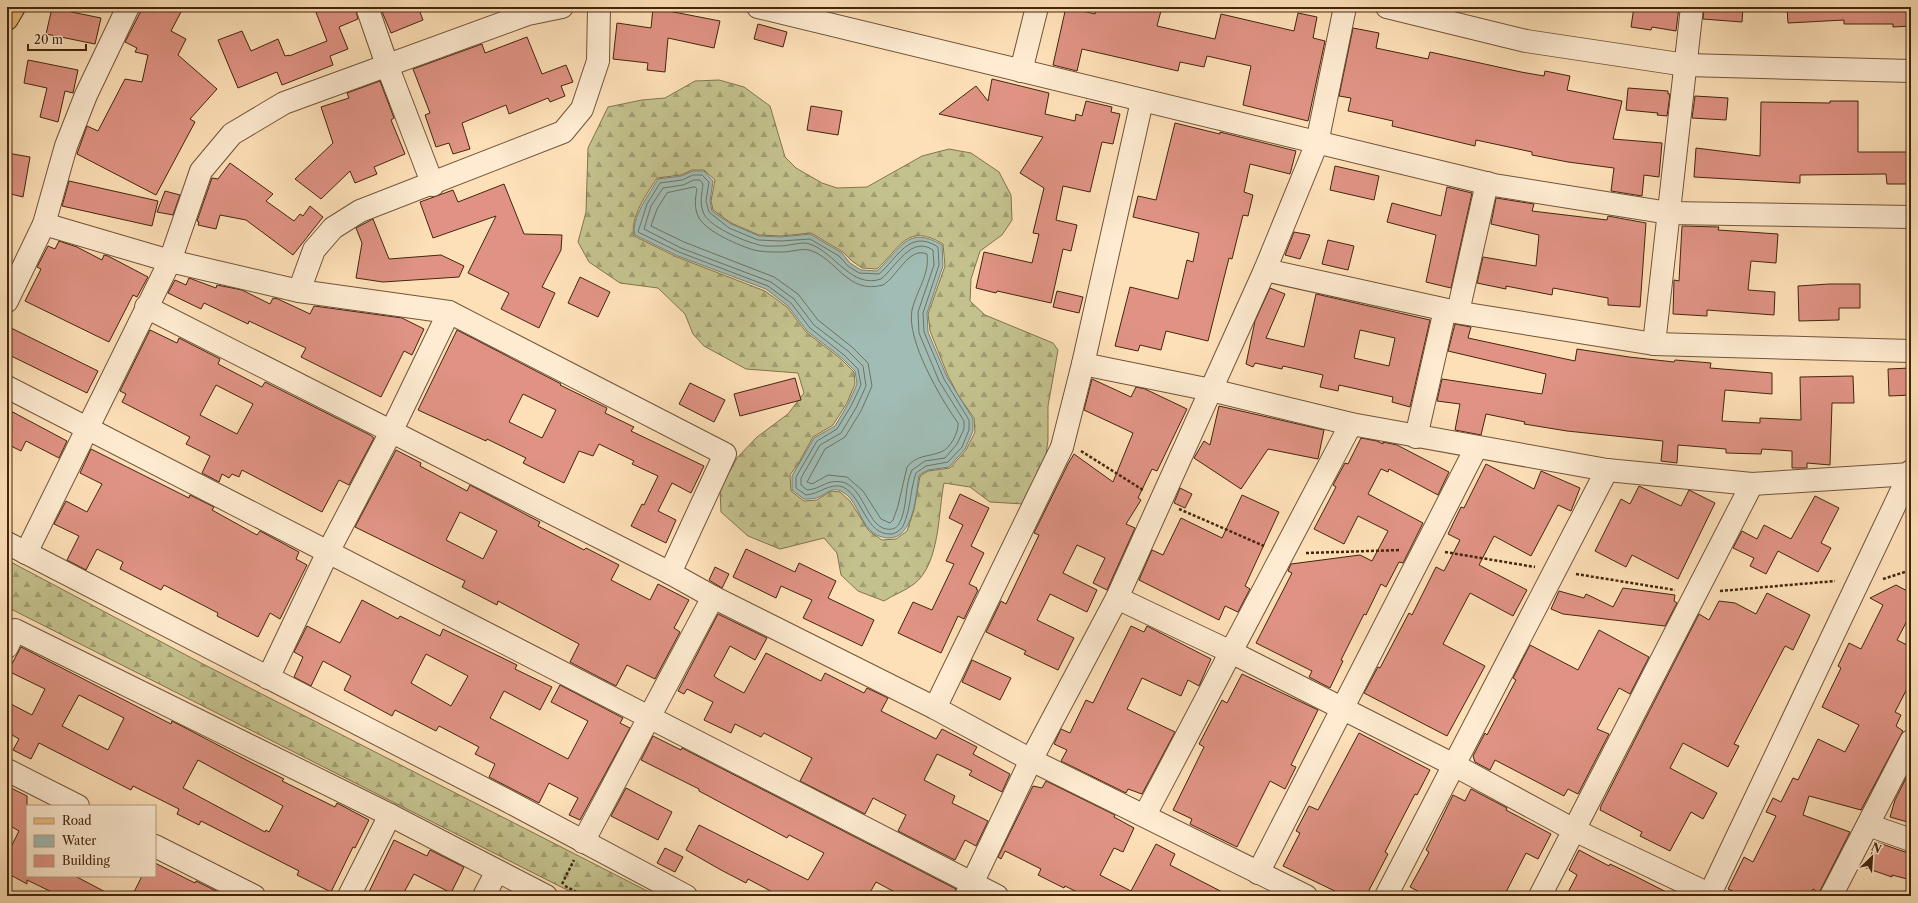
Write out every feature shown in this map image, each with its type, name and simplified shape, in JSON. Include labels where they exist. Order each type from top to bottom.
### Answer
[{"type":"main road","points":[[7,19],[14,7]]},
{"type":"street","points":[[7,301],[44,224],[66,146],[86,94],[128,7]]},
{"type":"street","points":[[367,7],[387,65],[433,184]]},
{"type":"street","points":[[26,553],[170,261],[201,171],[232,134],[284,103],[528,14],[562,7]]},
{"type":"street","points":[[299,292],[314,250],[333,228],[360,211],[433,184],[563,132],[582,109],[598,61],[599,7]]},
{"type":"street","points":[[758,7],[1142,101],[1487,183],[1669,213],[1911,217]]},
{"type":"street","points":[[1020,71],[1037,7]]},
{"type":"street","points":[[970,890],[1031,760],[1117,598],[1265,270],[1317,143],[1345,7]]},
{"type":"street","points":[[1388,7],[1526,41],[1686,65],[1911,71]]},
{"type":"street","points":[[1654,344],[1692,7]]},
{"type":"street","points":[[935,708],[1062,448],[1083,364],[1142,101]]},
{"type":"street","points":[[1416,437],[1487,183]]},
{"type":"street","points":[[44,224],[170,261],[299,292],[449,312],[725,454],[670,573]]},
{"type":"street","points":[[1265,270],[1452,311],[1654,344],[1911,351]]},
{"type":"street","points":[[146,307],[670,573],[713,597],[935,708],[1031,760],[1306,896]]},
{"type":"street","points":[[268,678],[328,552],[391,432],[449,312]]},
{"type":"street","points":[[1083,364],[1211,390],[1351,424],[1476,448],[1606,470],[1752,484],[1910,473],[1710,896],[1574,830],[1454,765],[1231,652],[1117,598]]},
{"type":"street","points":[[7,387],[86,429],[649,717],[970,890],[997,896]]},
{"type":"street","points":[[1145,816],[1351,424]]},
{"type":"street","points":[[1258,873],[1476,448]]},
{"type":"street","points":[[1386,896],[1606,470]]},
{"type":"street","points":[[1540,896],[1752,484]]},
{"type":"street","points":[[7,543],[686,896]]},
{"type":"street","points":[[583,842],[713,597]]},
{"type":"street","points":[[7,647],[15,630],[390,815],[497,870],[552,893]]},
{"type":"street","points":[[1831,896],[1911,741]]},
{"type":"street","points":[[7,770],[76,805]]},
{"type":"street","points":[[349,896],[390,815]]},
{"type":"street","points":[[1868,825],[1911,840]]},
{"type":"street","points":[[156,847],[254,896]]},
{"type":"street","points":[[484,896],[497,870]]},
{"type":"path","points":[[1881,580],[1911,570]]},
{"type":"path","points":[[552,893],[583,842]]},
{"type":"green space","points":[[719,80],[744,87],[770,106],[785,157],[796,168],[822,183],[837,188],[867,187],[922,156],[949,149],[971,153],[999,172],[1011,195],[1012,220],[1002,235],[980,251],[971,279],[970,301],[985,315],[1053,343],[1058,350],[1048,406],[1048,440],[1043,478],[1024,504],[990,502],[970,487],[944,483],[936,537],[929,564],[923,575],[914,584],[884,601],[858,591],[841,575],[837,553],[824,538],[780,549],[748,536],[721,512],[720,489],[737,458],[757,437],[788,414],[804,393],[798,373],[746,369],[704,346],[693,334],[685,314],[658,288],[620,283],[589,262],[578,242],[586,212],[588,148],[608,107],[642,100],[665,98],[695,81]],"holes":[[[692,170],[704,170],[715,180],[711,201],[713,210],[731,223],[759,235],[781,236],[811,233],[843,252],[862,268],[877,269],[898,246],[905,240],[912,237],[921,236],[931,238],[943,244],[945,266],[928,314],[930,331],[948,376],[958,395],[974,418],[975,432],[966,450],[950,468],[928,471],[920,476],[914,510],[907,531],[896,539],[882,540],[869,531],[850,501],[840,492],[831,491],[817,500],[804,501],[791,491],[790,475],[813,437],[833,425],[847,403],[855,384],[854,372],[841,359],[806,332],[787,307],[765,291],[677,257],[634,236],[634,221],[637,213],[644,198],[657,178],[681,175]]]},
{"type":"green space","points":[[7,560],[201,663],[657,896],[579,896],[7,607]]},
{"type":"water","points":[[693,171],[704,171],[713,181],[710,201],[712,211],[731,224],[759,236],[781,237],[810,234],[842,253],[850,263],[861,270],[877,271],[898,248],[912,238],[920,237],[930,239],[942,245],[943,266],[927,313],[928,332],[947,377],[973,419],[973,431],[965,449],[949,467],[928,470],[919,475],[915,503],[909,523],[904,531],[897,536],[889,538],[879,536],[872,532],[866,525],[850,498],[841,491],[831,490],[816,498],[804,499],[792,490],[792,476],[814,438],[835,426],[848,404],[857,384],[855,371],[842,358],[807,331],[788,306],[766,289],[678,256],[635,235],[635,221],[658,179],[681,176]]},
{"type":"building","points":[[143,7],[172,7],[181,12],[171,31],[186,39],[178,55],[217,89],[190,119],[195,122],[156,195],[77,154],[87,126],[98,131],[125,79],[142,82],[148,55],[135,52],[137,48],[125,42]]},
{"type":"building","points":[[314,7],[355,7],[358,19],[339,27],[348,49],[330,56],[333,65],[282,85],[277,72],[238,88],[218,40],[242,31],[251,51],[278,39],[285,56],[289,56],[327,41]]},
{"type":"building","points":[[380,7],[418,7],[423,20],[391,33]]},
{"type":"building","points":[[1066,7],[1095,14],[1097,7],[1162,7],[1157,26],[1215,39],[1221,14],[1294,31],[1298,13],[1317,17],[1313,38],[1325,41],[1308,121],[1243,105],[1251,66],[1207,56],[1204,67],[1180,62],[1178,71],[1082,49],[1077,71],[1053,65]]},
{"type":"building","points":[[1634,7],[1679,7],[1676,31],[1652,27],[1651,30],[1631,27]]},
{"type":"building","points":[[1704,7],[1743,7],[1742,22],[1703,19]]},
{"type":"building","points":[[1787,7],[1911,7],[1911,26],[1893,27],[1893,24],[1844,24],[1844,20],[1788,23]]},
{"type":"building","points":[[52,8],[101,18],[95,44],[46,34]]},
{"type":"building","points":[[653,8],[720,21],[714,48],[668,38],[665,72],[647,70],[648,63],[613,59],[617,23],[651,28]]},
{"type":"building","points":[[758,24],[787,32],[783,47],[754,39]]},
{"type":"building","points":[[1353,28],[1379,33],[1376,48],[1428,59],[1430,52],[1544,76],[1545,71],[1570,76],[1567,90],[1622,101],[1613,139],[1662,143],[1659,177],[1644,175],[1642,196],[1611,191],[1614,168],[1568,162],[1532,155],[1532,152],[1476,140],[1475,146],[1392,126],[1393,121],[1348,111],[1351,98],[1339,96]]},
{"type":"building","points":[[527,37],[542,74],[566,65],[573,82],[561,86],[565,96],[550,102],[548,98],[509,114],[506,105],[462,123],[470,149],[453,154],[449,143],[436,147],[425,115],[430,113],[413,69],[482,44],[485,53]]},
{"type":"building","points":[[28,60],[78,70],[73,93],[65,91],[58,122],[40,117],[47,88],[24,83]]},
{"type":"building","points":[[992,79],[1049,93],[1045,114],[1075,121],[1076,114],[1082,116],[1086,101],[1112,107],[1111,112],[1120,114],[1113,144],[1102,142],[1090,192],[1063,186],[1056,220],[1077,225],[1071,251],[1063,249],[1051,303],[976,288],[984,252],[1032,263],[1039,234],[1033,233],[1044,188],[1020,173],[1043,137],[939,114],[976,86],[988,101]]},
{"type":"building","points":[[380,81],[394,118],[391,120],[405,154],[374,167],[377,174],[355,183],[350,171],[321,199],[295,179],[333,143],[321,107],[349,98],[347,93]]},
{"type":"building","points":[[1628,88],[1668,91],[1668,94],[1670,94],[1667,116],[1657,115],[1658,113],[1626,110]]},
{"type":"building","points":[[1695,96],[1728,98],[1726,120],[1692,118]]},
{"type":"building","points":[[1830,101],[1858,101],[1858,152],[1911,152],[1911,184],[1887,184],[1886,174],[1800,175],[1800,183],[1694,177],[1696,148],[1760,156],[1761,102],[1830,103]]},
{"type":"building","points":[[811,106],[842,111],[838,135],[807,130]]},
{"type":"building","points":[[1175,123],[1220,134],[1220,132],[1296,151],[1290,174],[1250,164],[1244,192],[1253,195],[1248,216],[1243,215],[1232,259],[1229,258],[1208,341],[1166,331],[1161,350],[1140,345],[1138,351],[1115,346],[1130,287],[1178,299],[1187,260],[1193,262],[1199,233],[1133,217],[1138,196],[1156,200]]},
{"type":"building","points":[[7,153],[30,157],[23,197],[7,193]]},
{"type":"building","points":[[230,163],[273,194],[266,201],[294,221],[300,214],[303,216],[310,206],[323,217],[293,255],[246,220],[220,215],[216,229],[198,225],[199,222],[197,221],[212,178],[218,179]]},
{"type":"building","points":[[1335,166],[1379,176],[1374,200],[1330,190]]},
{"type":"building","points":[[69,181],[158,201],[152,226],[62,206]]},
{"type":"building","points":[[504,184],[524,234],[562,235],[561,250],[542,287],[555,293],[539,328],[501,309],[509,293],[468,273],[496,216],[433,238],[420,202],[453,190],[458,202]]},
{"type":"building","points":[[1447,187],[1472,193],[1451,288],[1426,282],[1436,235],[1387,222],[1392,203],[1441,216]]},
{"type":"building","points":[[165,191],[180,195],[173,215],[157,212]]},
{"type":"building","points":[[1496,198],[1534,204],[1532,211],[1607,220],[1608,216],[1646,223],[1640,307],[1608,305],[1608,298],[1553,288],[1552,295],[1506,286],[1506,289],[1477,283],[1483,257],[1536,266],[1539,235],[1491,224]]},
{"type":"building","points":[[373,219],[389,259],[441,255],[464,266],[459,277],[383,282],[356,278],[362,243],[356,228]]},
{"type":"building","points":[[1682,226],[1719,227],[1718,230],[1778,234],[1776,263],[1751,261],[1748,290],[1775,292],[1774,315],[1707,310],[1707,316],[1673,314],[1674,280],[1679,281]]},
{"type":"building","points":[[1294,232],[1310,235],[1300,259],[1285,255]]},
{"type":"building","points":[[1328,240],[1354,246],[1348,270],[1322,264]]},
{"type":"building","points":[[59,241],[77,247],[102,260],[104,255],[108,256],[148,277],[137,297],[133,295],[109,342],[25,301],[41,269],[37,267],[48,246],[55,249]]},
{"type":"building","points":[[580,277],[610,292],[598,317],[568,303]]},
{"type":"building","points":[[189,278],[216,288],[217,285],[242,290],[270,304],[273,298],[278,299],[310,314],[314,306],[402,318],[424,329],[412,355],[404,351],[381,397],[301,357],[306,348],[249,321],[248,324],[204,303],[201,309],[168,293],[175,280],[186,285]]},
{"type":"building","points":[[1860,284],[1860,308],[1839,308],[1839,320],[1799,321],[1798,286]]},
{"type":"building","points":[[1270,288],[1285,294],[1266,338],[1304,347],[1316,294],[1430,320],[1410,407],[1392,402],[1393,397],[1339,385],[1338,391],[1320,387],[1323,375],[1283,366],[1282,369],[1255,363],[1253,367],[1246,364],[1255,321]],"holes":[[[1360,330],[1395,338],[1389,366],[1354,358]]]},
{"type":"building","points":[[1057,291],[1083,297],[1079,313],[1053,307]]},
{"type":"building","points":[[1455,324],[1471,327],[1468,338],[1575,361],[1577,349],[1674,362],[1675,360],[1711,363],[1710,368],[1772,373],[1772,394],[1725,390],[1722,421],[1760,423],[1760,418],[1801,420],[1800,377],[1853,376],[1854,403],[1832,403],[1830,465],[1807,463],[1807,468],[1792,468],[1792,451],[1762,449],[1761,454],[1726,453],[1726,449],[1678,445],[1677,463],[1661,461],[1663,441],[1567,431],[1524,424],[1525,422],[1486,414],[1481,435],[1455,430],[1460,404],[1437,401],[1442,379],[1542,394],[1546,374],[1448,351]]},
{"type":"building","points":[[7,326],[98,371],[87,393],[7,354]]},
{"type":"building","points":[[150,330],[177,343],[179,338],[220,359],[218,364],[262,387],[265,382],[374,438],[349,485],[339,480],[322,512],[242,470],[239,477],[232,474],[229,478],[222,474],[219,482],[202,473],[210,456],[186,444],[190,437],[122,402],[126,394],[120,391]],"holes":[[[216,385],[253,404],[237,434],[200,415]]]},
{"type":"building","points":[[457,330],[561,384],[560,385],[607,408],[605,413],[634,427],[631,431],[704,466],[691,493],[672,483],[658,511],[676,520],[666,543],[631,526],[642,504],[644,505],[658,476],[632,464],[634,461],[599,444],[593,456],[579,451],[564,483],[523,463],[526,458],[487,439],[486,441],[418,410]],"holes":[[[523,394],[556,410],[542,438],[509,422]]]},
{"type":"building","points":[[1911,368],[1911,395],[1889,396],[1888,369]]},
{"type":"building","points":[[795,378],[801,400],[740,416],[734,394]]},
{"type":"building","points":[[1092,379],[1131,397],[1136,387],[1145,389],[1187,409],[1157,471],[1152,469],[1138,498],[1141,500],[1126,524],[1135,528],[1107,590],[1093,583],[1105,558],[1077,545],[1063,573],[1097,590],[1087,612],[1050,594],[1037,620],[1074,638],[1058,670],[1024,654],[1026,651],[986,632],[1001,601],[1006,604],[1039,535],[1034,533],[1074,454],[1113,482],[1133,433],[1084,410]]},
{"type":"building","points":[[690,383],[725,400],[714,422],[679,404]]},
{"type":"building","points":[[1219,406],[1324,430],[1318,459],[1268,449],[1241,489],[1194,458],[1204,441],[1210,445]]},
{"type":"building","points":[[7,409],[67,441],[59,458],[26,441],[21,451],[7,444]]},
{"type":"building","points":[[1361,438],[1377,441],[1383,444],[1383,442],[1397,445],[1449,472],[1438,495],[1389,469],[1388,472],[1381,469],[1368,494],[1423,523],[1403,563],[1399,562],[1386,587],[1381,584],[1366,615],[1364,614],[1341,660],[1343,661],[1330,688],[1309,677],[1312,671],[1256,643],[1292,573],[1288,571],[1291,564],[1360,555],[1372,561],[1388,531],[1358,516],[1344,544],[1314,529],[1336,487],[1333,485],[1345,463],[1348,464]]},
{"type":"building","points":[[91,449],[189,498],[190,495],[214,507],[212,510],[257,535],[260,531],[299,552],[296,559],[307,565],[280,619],[270,613],[258,637],[217,616],[218,613],[164,585],[161,590],[120,569],[123,562],[97,549],[86,570],[67,560],[79,536],[54,524],[66,501],[87,512],[102,484],[80,473]]},
{"type":"building","points":[[396,450],[421,463],[420,466],[467,491],[470,485],[540,522],[538,526],[584,550],[586,548],[619,565],[611,580],[650,600],[658,584],[689,600],[674,628],[680,632],[655,679],[627,665],[616,686],[570,662],[579,644],[498,601],[497,605],[462,587],[465,581],[355,527]],"holes":[[[460,512],[497,531],[483,559],[446,540]]]},
{"type":"building","points":[[1486,464],[1534,489],[1541,471],[1580,488],[1571,511],[1558,505],[1531,556],[1494,536],[1479,565],[1527,590],[1513,616],[1470,593],[1443,644],[1485,666],[1447,736],[1364,693],[1378,667],[1380,668],[1409,613],[1412,615],[1436,567],[1444,571],[1460,540],[1448,534],[1461,507],[1464,508]]},
{"type":"building","points":[[1639,486],[1681,506],[1689,490],[1715,503],[1678,579],[1632,555],[1626,567],[1595,551],[1621,499],[1630,504]]},
{"type":"building","points":[[1180,488],[1192,494],[1185,508],[1174,503]]},
{"type":"building","points":[[960,494],[989,508],[971,546],[984,553],[969,584],[978,590],[964,619],[958,616],[941,653],[898,633],[913,602],[932,610],[954,564],[946,561],[963,525],[949,518]]},
{"type":"building","points":[[1242,495],[1279,512],[1245,586],[1250,589],[1238,612],[1225,606],[1219,620],[1139,580],[1152,550],[1163,555],[1181,518],[1222,538]]},
{"type":"building","points":[[1815,496],[1839,508],[1821,543],[1831,548],[1818,572],[1778,551],[1766,574],[1750,566],[1754,558],[1733,548],[1742,531],[1757,539],[1764,525],[1791,539]]},
{"type":"building","points":[[746,549],[795,572],[799,563],[836,581],[828,598],[874,620],[862,646],[803,618],[812,600],[781,586],[776,598],[733,577]]},
{"type":"building","points":[[715,567],[729,574],[722,588],[709,580]]},
{"type":"building","points":[[1896,585],[1911,593],[1911,613],[1897,640],[1911,647],[1911,681],[1895,712],[1901,715],[1896,726],[1903,731],[1861,810],[1809,796],[1803,815],[1850,832],[1819,893],[1813,889],[1809,896],[1743,896],[1728,889],[1744,857],[1753,862],[1776,816],[1766,812],[1773,798],[1781,802],[1793,778],[1798,780],[1818,739],[1845,752],[1859,725],[1822,707],[1841,668],[1838,666],[1849,643],[1861,649],[1883,605],[1870,598]]},
{"type":"building","points":[[1623,588],[1675,595],[1674,601],[1677,603],[1665,626],[1563,614],[1551,609],[1559,591],[1584,598],[1586,594],[1613,607]]},
{"type":"building","points":[[1767,593],[1810,615],[1793,650],[1785,646],[1734,744],[1739,746],[1728,767],[1683,743],[1670,768],[1717,793],[1703,819],[1691,812],[1670,851],[1640,836],[1642,832],[1600,810],[1601,806],[1699,614],[1709,620],[1719,601],[1735,603],[1756,614]]},
{"type":"building","points":[[362,600],[398,619],[400,616],[440,636],[443,629],[517,665],[515,669],[552,687],[540,710],[504,691],[490,718],[568,759],[588,721],[551,702],[560,685],[623,718],[620,723],[630,728],[580,820],[569,815],[578,798],[549,783],[539,803],[489,777],[495,764],[475,754],[479,747],[439,726],[436,731],[395,710],[392,716],[344,690],[351,676],[323,661],[311,686],[294,677],[303,657],[294,652],[307,626],[340,643]],"holes":[[[426,654],[468,676],[451,706],[411,683]]]},
{"type":"building","points":[[718,614],[767,638],[755,660],[730,646],[714,676],[718,679],[744,693],[766,653],[821,681],[825,673],[864,693],[867,688],[888,698],[881,711],[936,739],[942,729],[977,747],[973,754],[1010,774],[1002,792],[969,775],[972,771],[937,754],[924,780],[955,796],[952,803],[988,821],[976,846],[965,840],[955,860],[898,831],[906,815],[873,798],[865,814],[800,781],[812,758],[764,733],[761,737],[735,724],[731,733],[704,720],[713,702],[687,689],[684,694],[678,691]]},
{"type":"building","points":[[1131,626],[1144,632],[1147,626],[1211,659],[1199,686],[1188,680],[1181,696],[1142,678],[1127,709],[1175,732],[1142,794],[1128,789],[1126,793],[1061,761],[1067,750],[1054,744],[1061,729],[1070,733],[1086,700],[1093,703]]},
{"type":"building","points":[[1599,630],[1649,657],[1630,694],[1619,688],[1597,729],[1609,734],[1578,794],[1568,789],[1564,796],[1495,760],[1490,770],[1475,762],[1473,756],[1485,733],[1487,735],[1516,680],[1513,678],[1530,645],[1578,670]]},
{"type":"building","points":[[21,647],[171,724],[172,721],[284,779],[282,781],[335,807],[337,803],[369,820],[355,848],[353,847],[331,892],[297,875],[299,871],[201,821],[199,825],[177,814],[179,809],[133,786],[131,790],[39,743],[31,759],[13,750],[19,739],[7,732],[7,702],[32,715],[45,689],[8,671]],"holes":[[[79,695],[124,718],[108,750],[62,726]],[[198,760],[283,806],[269,832],[266,830],[265,832],[183,788]]]},
{"type":"building","points":[[972,660],[1011,678],[1000,700],[962,682]]},
{"type":"building","points":[[1242,674],[1318,710],[1291,765],[1296,767],[1285,789],[1270,781],[1237,847],[1190,824],[1192,819],[1173,810],[1204,747],[1199,744],[1222,700],[1227,703]]},
{"type":"building","points":[[1359,733],[1430,770],[1417,795],[1415,794],[1385,852],[1388,854],[1366,896],[1345,896],[1283,866],[1300,833],[1296,831],[1309,806],[1318,810]]},
{"type":"building","points":[[653,736],[681,750],[682,748],[956,889],[954,896],[902,896],[876,882],[868,896],[780,896],[748,879],[746,883],[721,870],[686,850],[699,825],[808,880],[824,853],[789,835],[787,838],[699,791],[699,789],[641,760]]},
{"type":"building","points":[[1911,768],[1911,823],[1890,817],[1895,800]]},
{"type":"building","points":[[1046,781],[1115,815],[1114,817],[1134,828],[1123,852],[1114,848],[1100,875],[1131,891],[1156,844],[1175,854],[1170,865],[1230,896],[1085,896],[1065,886],[1064,888],[1038,875],[1041,869],[1005,851],[1001,859],[998,857],[1033,786],[1042,788]]},
{"type":"building","points":[[7,786],[27,796],[26,877],[77,877],[113,896],[60,896],[27,880],[27,884],[7,873],[7,855],[19,831],[7,824]]},
{"type":"building","points":[[626,788],[672,812],[658,840],[611,816]]},
{"type":"building","points":[[1471,789],[1551,834],[1538,859],[1526,853],[1504,896],[1427,896],[1410,887],[1429,852],[1426,850],[1453,795],[1465,801]]},
{"type":"building","points":[[394,840],[427,856],[430,850],[464,867],[451,893],[414,874],[402,896],[367,896]]},
{"type":"building","points":[[1876,842],[1911,854],[1911,880],[1892,875],[1892,877],[1866,868]]},
{"type":"building","points":[[665,848],[683,857],[675,872],[657,863]]},
{"type":"building","points":[[1579,850],[1609,866],[1610,864],[1674,896],[1566,896],[1577,875],[1569,870]]},
{"type":"building","points":[[156,864],[195,883],[196,881],[226,896],[132,896],[142,877],[156,877]]}]
